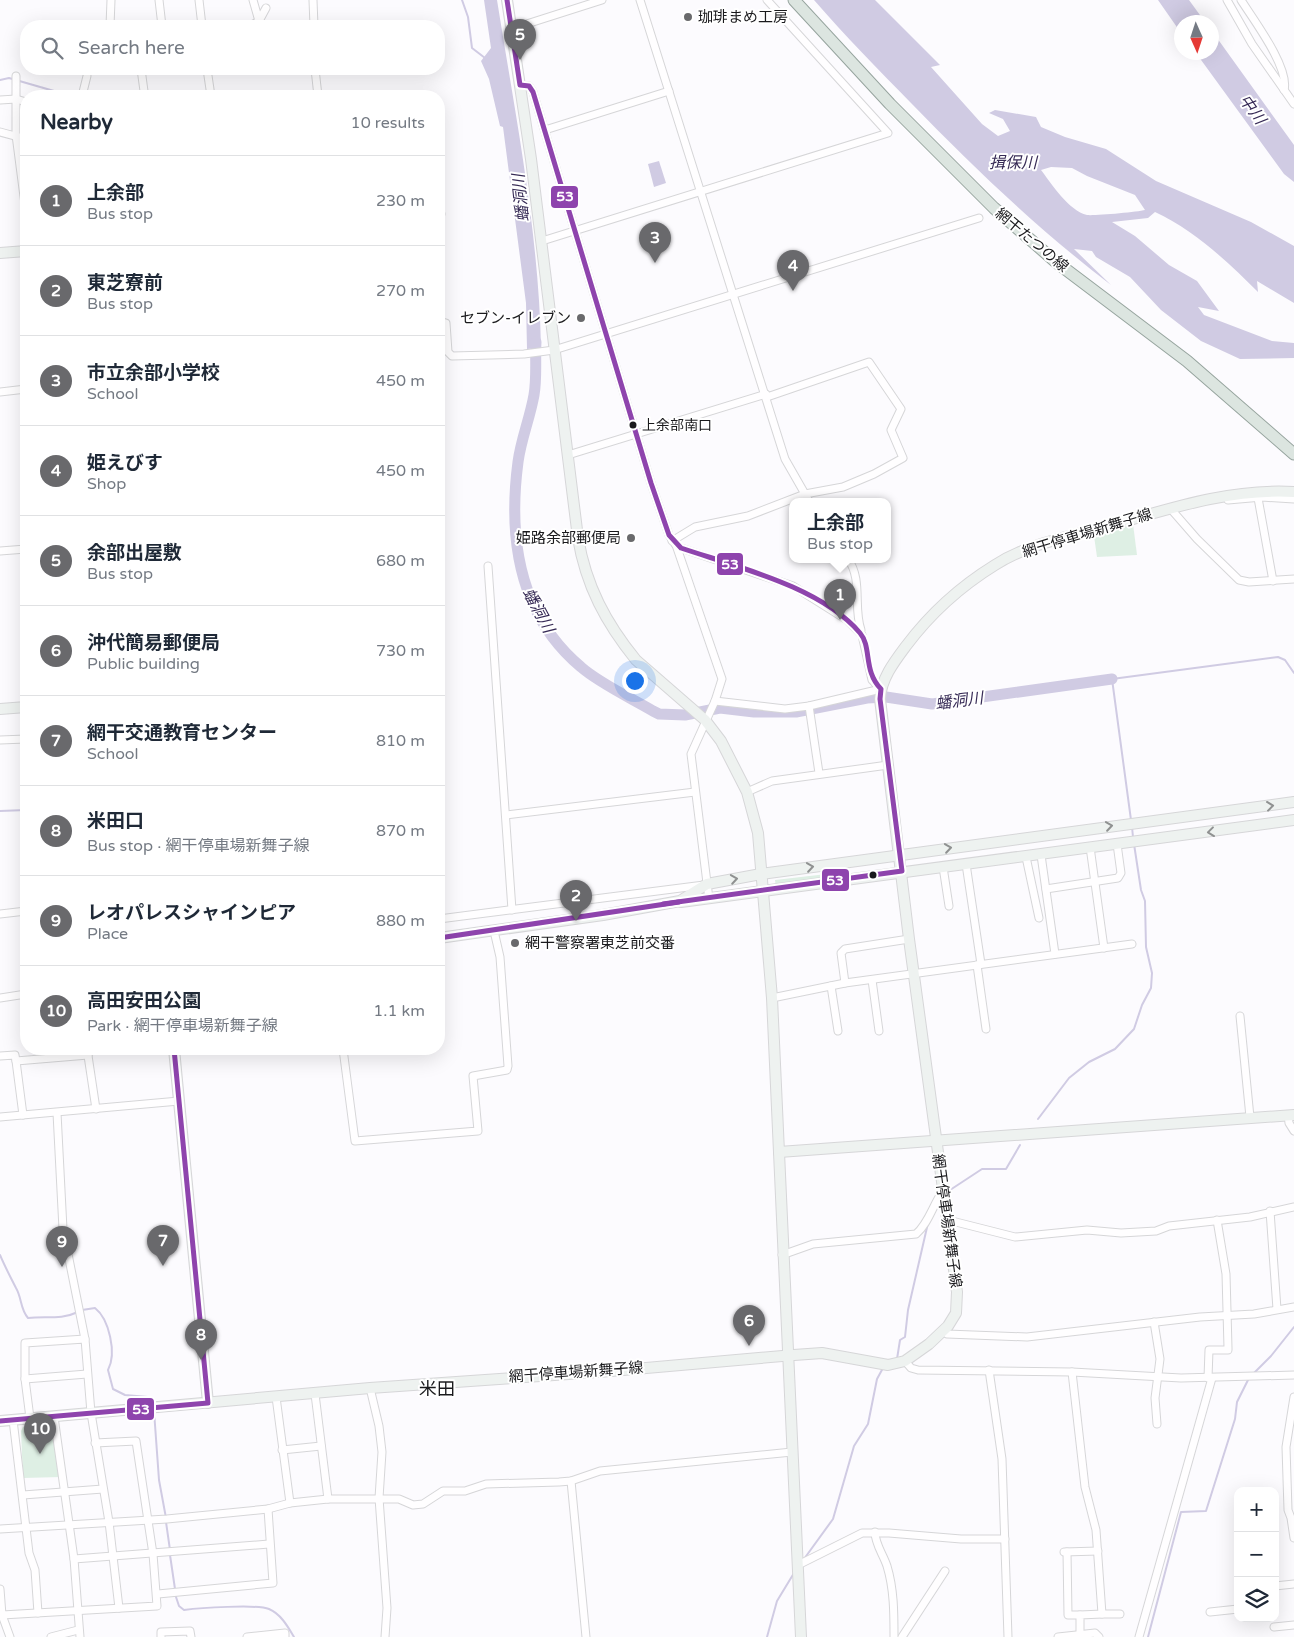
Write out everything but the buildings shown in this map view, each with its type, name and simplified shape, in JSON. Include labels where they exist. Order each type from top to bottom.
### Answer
[{"type":"main road","name":"網干たつの線","points":[[794,0],[946,163],[994,208],[1056,262],[1187,361],[1294,454]]},
{"type":"street","points":[[110,20],[111,0]]},
{"type":"street","points":[[159,0],[161,20]]},
{"type":"street","points":[[199,0],[201,20]]},
{"type":"street","points":[[254,0],[258,20]]},
{"type":"street","points":[[313,0],[314,20]]},
{"type":"street","points":[[507,0],[542,241],[554,350],[582,561],[597,602],[613,631],[636,660],[703,723],[727,750],[747,792],[758,833],[772,998],[782,1254],[801,1637]]},
{"type":"street","points":[[511,29],[602,0]]},
{"type":"street","points":[[640,0],[785,459],[807,498]]},
{"type":"street","points":[[542,241],[701,193],[888,133],[767,0]]},
{"type":"street","points":[[1227,0],[1252,44],[1294,104]]},
{"type":"street","points":[[1241,0],[1272,50],[1283,74],[1284,90]]},
{"type":"street","points":[[259,20],[266,8]]},
{"type":"street","points":[[142,75],[144,90]]},
{"type":"street","points":[[208,75],[210,90]]},
{"type":"street","points":[[316,75],[317,90]]},
{"type":"street","points":[[83,90],[88,76]]},
{"type":"street","points":[[16,79],[16,135],[20,166]]},
{"type":"street","points":[[520,85],[531,88],[666,528],[674,543],[722,679],[715,701],[703,723],[691,754],[709,899]]},
{"type":"street","points":[[545,130],[669,91]]},
{"type":"street","points":[[0,100],[20,100]]},
{"type":"street","points":[[0,132],[16,135],[20,139]]},
{"type":"street","points":[[445,323],[448,352],[452,356],[524,354],[554,350],[979,218]]},
{"type":"street","points":[[0,253],[20,251]]},
{"type":"street","points":[[568,455],[869,362],[901,409],[891,430],[903,458],[874,474],[843,487],[805,494],[795,498]]},
{"type":"street","points":[[0,392],[20,390]]},
{"type":"street","name":"網干停車場新舞子線","points":[[0,1421],[370,1388],[612,1371],[788,1355],[822,1353],[888,1364],[905,1361],[944,1331],[956,1313],[957,1303],[948,1222],[913,974],[888,765],[880,694],[886,676],[920,627],[939,608],[996,564],[1028,548],[1218,496],[1264,491],[1294,492]]},
{"type":"street","points":[[1218,496],[1221,501],[1258,498],[1294,499]]},
{"type":"street","points":[[1258,498],[1273,581]]},
{"type":"street","points":[[674,543],[695,527],[748,516],[789,500]]},
{"type":"street","points":[[1170,508],[1239,580],[1249,582],[1294,579]]},
{"type":"street","points":[[674,543],[796,587],[847,620],[862,635]]},
{"type":"street","points":[[0,551],[20,549]]},
{"type":"street","points":[[715,701],[761,708],[810,710],[880,694],[871,678],[862,635],[856,617],[858,592],[851,563]]},
{"type":"street","points":[[488,566],[512,910]]},
{"type":"street","points":[[0,709],[20,707]]},
{"type":"street","points":[[810,710],[819,773]]},
{"type":"street","points":[[0,740],[20,739]]},
{"type":"street","points":[[747,792],[772,781],[819,773],[888,765]]},
{"type":"street","points":[[506,815],[695,792]]},
{"type":"street","points":[[445,918],[707,884],[761,874],[900,854],[1294,802]]},
{"type":"street","points":[[663,904],[1294,820]]},
{"type":"street","points":[[1046,888],[1118,878],[1121,873],[1117,844]]},
{"type":"street","points":[[1090,847],[1104,948]]},
{"type":"street","points":[[1041,855],[1055,954]]},
{"type":"street","points":[[1026,857],[1039,918]]},
{"type":"street","points":[[966,864],[986,1029]]},
{"type":"street","points":[[943,867],[949,906]]},
{"type":"street","points":[[445,937],[680,902],[707,884]]},
{"type":"street","points":[[0,914],[20,912]]},
{"type":"street","points":[[344,1055],[355,1141],[478,1131],[472,1076],[503,1073],[507,1070],[508,1066],[500,957],[494,931]]},
{"type":"street","points":[[845,983],[841,953],[845,949],[909,939]]},
{"type":"street","points":[[772,998],[845,983],[1132,944]]},
{"type":"street","points":[[872,980],[879,1031]]},
{"type":"street","points":[[831,986],[838,1031]]},
{"type":"street","points":[[0,998],[20,995]]},
{"type":"street","points":[[1240,1016],[1250,1117]]},
{"type":"street","points":[[0,1056],[16,1055],[23,1115]]},
{"type":"street","points":[[16,1061],[63,1055]]},
{"type":"street","points":[[87,1055],[96,1109]]},
{"type":"street","points":[[175,1055],[208,1403]]},
{"type":"street","points":[[0,1117],[179,1101]]},
{"type":"street","points":[[57,1113],[63,1229],[85,1339],[91,1413],[109,1522],[118,1608]]},
{"type":"street","points":[[936,1139],[1291,1115],[1288,1123],[1294,1131]]},
{"type":"street","name":"網干停車場新舞子線","points":[[779,1152],[936,1139]]},
{"type":"street","points":[[782,1254],[813,1244],[916,1234],[923,1228],[934,1203],[943,1191]]},
{"type":"street","points":[[948,1222],[952,1221],[1015,1236],[1087,1230],[1122,1233],[1156,1231],[1166,1227],[1250,1216],[1294,1207]]},
{"type":"street","points":[[1270,1211],[1277,1309]]},
{"type":"street","points":[[1139,1637],[1210,1378],[1209,1350],[1228,1350],[1226,1274],[1217,1220]]},
{"type":"street","points":[[944,1331],[947,1334],[1027,1337],[1154,1322],[1228,1316],[1294,1306]]},
{"type":"street","points":[[1154,1322],[1160,1359],[1155,1398],[1157,1424]]},
{"type":"street","points":[[30,1418],[25,1379],[25,1343],[85,1339]]},
{"type":"street","points":[[905,1361],[911,1368],[918,1370],[1072,1372],[1210,1378],[1294,1375]]},
{"type":"street","points":[[989,1370],[1002,1459],[1008,1637]]},
{"type":"street","points":[[1072,1372],[1085,1487],[1096,1530],[1102,1614]]},
{"type":"street","points":[[25,1379],[87,1374]]},
{"type":"street","points":[[370,1388],[379,1426],[382,1452],[379,1498],[387,1608],[385,1637]]},
{"type":"street","points":[[315,1394],[328,1499]]},
{"type":"street","points":[[276,1397],[290,1503]]},
{"type":"street","points":[[1294,1397],[1286,1447],[1288,1510],[1292,1518],[1294,1538]]},
{"type":"street","points":[[51,1637],[79,1634],[74,1559],[54,1417]]},
{"type":"street","points":[[13,1420],[29,1553],[35,1570],[38,1613]]},
{"type":"street","points":[[2,1615],[157,1606],[158,1594],[136,1441],[95,1443]]},
{"type":"street","points":[[282,1450],[321,1446]]},
{"type":"street","points":[[0,1527],[27,1528],[147,1520],[268,1509],[290,1503],[328,1499],[399,1499],[413,1505],[423,1504],[443,1491],[465,1491],[486,1484],[571,1481],[600,1471],[792,1452]]},
{"type":"street","points":[[571,1481],[586,1637]]},
{"type":"street","points":[[23,1495],[103,1489]]},
{"type":"street","points":[[158,1594],[273,1583],[268,1509]]},
{"type":"street","points":[[798,1565],[862,1533],[876,1532],[961,1539],[1005,1539]]},
{"type":"street","points":[[876,1532],[875,1540],[886,1566],[891,1587],[894,1637]]},
{"type":"street","points":[[74,1559],[269,1544]]},
{"type":"street","points":[[1098,1550],[1065,1552],[1068,1615],[1120,1614]]},
{"type":"street","points":[[902,1637],[945,1571]]},
{"type":"street","points":[[1279,1586],[1294,1584]]},
{"type":"street","points":[[0,1589],[2,1615],[10,1637]]},
{"type":"street","points":[[1210,1612],[1234,1609]]},
{"type":"street","points":[[1080,1615],[1080,1633]]},
{"type":"street","points":[[1274,1627],[1294,1625]]},
{"type":"street","points":[[161,1637],[161,1632],[190,1631],[191,1637]]},
{"type":"street","points":[[1058,1637],[1080,1633],[1095,1633],[1099,1637]]},
{"type":"street","points":[[247,1637],[284,1634],[285,1637]]},
{"type":"green space","points":[[1133,524],[1137,555],[1097,557],[1094,536]]},
{"type":"green space","points":[[844,872],[845,881],[776,889],[775,880]]},
{"type":"green space","points":[[51,1424],[61,1477],[23,1478],[21,1431],[23,1427]]},
{"type":"water","points":[[484,0],[497,0],[531,217],[536,261],[541,348],[527,349],[526,303],[503,127],[500,126],[489,79],[481,61],[491,48]]},
{"type":"water","name":"揖保川","points":[[814,0],[875,0],[940,65],[931,67],[982,124],[998,136],[1010,131],[1003,119],[989,113],[995,110],[1036,117],[1041,127],[1065,137],[1106,149],[1156,181],[1251,222],[1294,246],[1294,303],[1257,281],[1258,292],[1223,258],[1197,237],[1155,212],[1148,218],[1112,222],[1135,236],[1169,265],[1197,281],[1219,311],[1198,307],[1204,315],[1272,341],[1294,343],[1294,358],[1240,359],[1201,341],[1161,310],[1130,277],[1096,257],[1092,251],[1074,249],[1111,285],[1058,242],[983,175],[911,103]],"holes":[[[1051,167],[1072,168],[1135,195],[1145,210],[1097,215],[1087,215],[1080,212],[1061,196],[1041,170]]]},
{"type":"water","points":[[1158,0],[1189,0],[1200,15],[1174,15],[1174,23]]},
{"type":"water","name":"中川","points":[[1219,41],[1294,145],[1294,182],[1284,174],[1201,60],[1219,60]]},
{"type":"water","points":[[659,161],[666,183],[654,187],[648,164]]},
{"type":"waterway","points":[[462,0],[468,17],[472,48],[485,58]]},
{"type":"waterway","points":[[0,80],[9,78],[51,90]]},
{"type":"waterway","name":"蟠洞川","points":[[536,342],[535,389],[519,453],[515,490],[517,547],[522,574],[531,599],[544,624],[560,646],[588,673],[606,685],[659,714],[685,715],[720,708],[754,712],[796,712],[867,698],[886,697],[932,704],[1112,679]]},
{"type":"waterway","points":[[1131,820],[1112,679],[1278,657],[1285,660],[1294,673]]},
{"type":"waterway","points":[[0,811],[20,810]]},
{"type":"waterway","points":[[1132,827],[1133,837]]},
{"type":"waterway","points":[[1038,1119],[1069,1078],[1089,1062],[1115,1049],[1134,1029],[1142,1005],[1151,988],[1152,973],[1146,947],[1145,901],[1141,890],[1134,844]]},
{"type":"waterway","points":[[947,1192],[982,1169],[1006,1169],[1020,1145]]},
{"type":"waterway","points":[[897,1359],[900,1340],[905,1337],[908,1310],[928,1223]]},
{"type":"waterway","points":[[0,1255],[28,1318],[59,1317],[78,1312]]},
{"type":"waterway","points":[[82,1310],[95,1308],[108,1328],[112,1346],[111,1363],[108,1370],[113,1389],[125,1395],[148,1397],[153,1403]]},
{"type":"waterway","points":[[1254,1373],[1271,1356],[1294,1327]]},
{"type":"waterway","points":[[804,1559],[833,1519],[854,1446],[868,1424],[877,1379],[883,1368]]},
{"type":"waterway","points":[[1148,1637],[1181,1512],[1206,1511],[1235,1419],[1237,1402],[1249,1378]]},
{"type":"waterway","points":[[154,1411],[159,1480],[166,1518]]},
{"type":"waterway","points":[[166,1522],[170,1550]]},
{"type":"waterway","points":[[170,1555],[175,1589]]},
{"type":"waterway","points":[[767,1637],[777,1601],[794,1573]]},
{"type":"waterway","points":[[175,1594],[179,1606],[184,1610],[214,1607],[269,1609],[281,1617],[294,1637]]},
{"type":"transit line","name":"53","points":[[507,0],[520,85],[529,86],[533,92],[651,483],[669,535],[681,548],[777,580],[823,603],[843,617],[864,639],[872,675],[881,689],[880,699],[902,871],[663,904]]},
{"type":"transit line","name":"53","points":[[445,937],[679,902]]},
{"type":"transit line","name":"53","points":[[0,1421],[208,1403],[175,1055]]},
{"type":"place","name":"珈琲まめ工房","points":[[688,17]]},
{"type":"place","name":"余部出屋敷","points":[[520,60]]},
{"type":"place","name":"市立余部小学校","points":[[655,263]]},
{"type":"place","name":"姫えびす","points":[[793,291]]},
{"type":"place","name":"セブン-イレブン","points":[[581,318]]},
{"type":"place","name":"上余部南口","points":[[633,425]]},
{"type":"place","name":"姫路余部郵便局","points":[[631,538]]},
{"type":"place","name":"上余部","points":[[840,620]]},
{"type":"place","name":"東芝寮前","points":[[576,921]]},
{"type":"place","name":"網干警察署東芝前交番","points":[[515,943]]},
{"type":"place","name":"網干交通教育センター","points":[[163,1266]]},
{"type":"place","name":"レオパレスシャインピア","points":[[62,1267]]},
{"type":"place","name":"沖代簡易郵便局","points":[[749,1346]]},
{"type":"place","name":"米田口","points":[[201,1360]]},
{"type":"place","name":"高田安田公園","points":[[40,1454]]},
{"type":"district","name":"米田","points":[[437,1389]]}]
